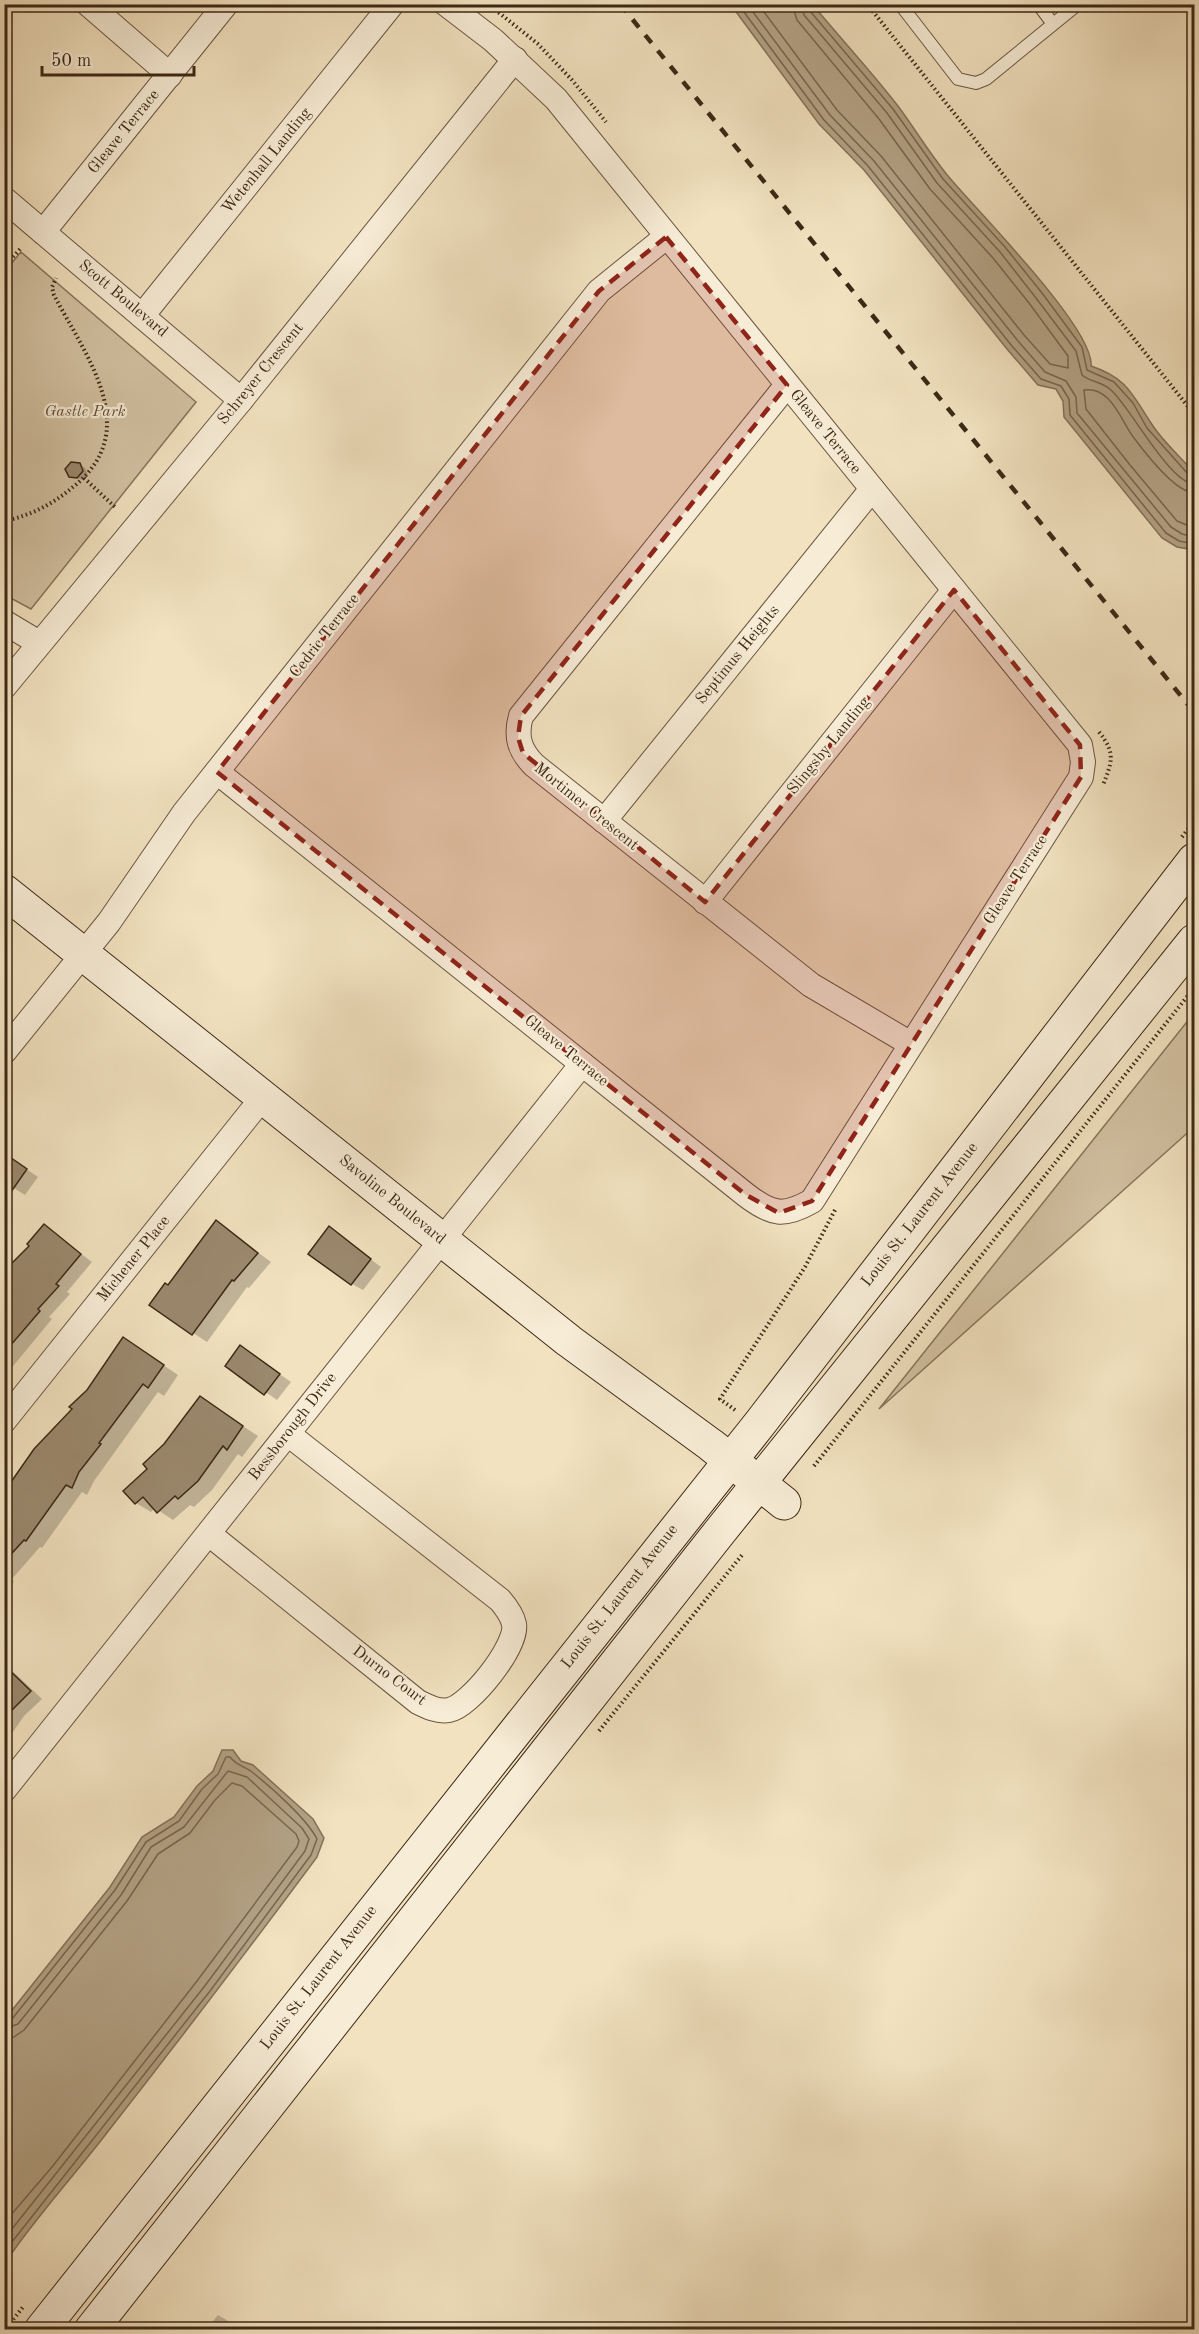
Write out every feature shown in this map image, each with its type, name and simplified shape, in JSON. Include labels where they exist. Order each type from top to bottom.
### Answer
[{"type":"main road","name":"Louis St. Laurent Avenue","points":[[41,2330],[730,1460],[1194,860]]},
{"type":"main road","name":"Savoline Boulevard","points":[[4,891],[569,1341],[772,1493]]},
{"type":"main road","points":[[91,2330],[772,1493],[1194,941]]},
{"type":"street","points":[[88,4],[170,75]]},
{"type":"street","name":"Gleave Terrace","points":[[43,232],[226,4]]},
{"type":"street","name":"Wetenhall Landing","points":[[142,316],[392,4]]},
{"type":"street","name":"Gleave Terrace","points":[[217,772],[760,1206],[779,1213],[797,1210],[812,1201],[1081,777],[1083,762],[1080,745],[556,99],[515,59],[446,4]]},
{"type":"street","name":"Schreyer Crescent","points":[[4,687],[240,400],[515,59]]},
{"type":"street","name":"Scott Boulevard","points":[[4,199],[240,400]]},
{"type":"street","name":"Cedric Terrace","points":[[4,1052],[109,922],[184,813],[599,291],[666,237]]},
{"type":"street","name":"Mortimer Crescent","points":[[787,385],[521,716],[518,737],[523,753],[705,902],[811,985],[910,1044]]},
{"type":"street","name":"Septimus Heights","points":[[604,821],[872,489]]},
{"type":"street","name":"Slingsby Landing","points":[[705,902],[954,590]]},
{"type":"street","points":[[4,622],[39,643]]},
{"type":"street","name":"Bessborough Drive","points":[[4,1790],[582,1064]]},
{"type":"street","name":"Michener Place","points":[[4,1420],[263,1097]]},
{"type":"street","name":"Durno Court","points":[[208,1534],[418,1702],[432,1709],[448,1710],[462,1705],[489,1675],[507,1651],[513,1636],[514,1625],[508,1610],[500,1600],[288,1434]]},
{"type":"lane","points":[[900,4],[958,79],[976,83],[986,79],[1078,4]]},
{"type":"lane","points":[[1038,4],[1053,24]]},
{"type":"path","points":[[867,4],[1194,414]]},
{"type":"path","points":[[4,267],[21,249]]},
{"type":"path","points":[[4,521],[21,518],[56,501],[84,478],[95,462],[105,437],[107,413],[101,387],[90,361],[54,296],[52,287],[56,278]]},
{"type":"path","points":[[84,478],[115,507]]},
{"type":"path","points":[[814,1466],[1194,988]]},
{"type":"highlighted area","points":[[666,237],[787,385],[521,716],[518,737],[523,753],[705,902],[954,590],[1080,745],[1081,777],[812,1201],[779,1213],[746,1195],[217,772],[599,291]]},
{"type":"green space","name":"Gastle Park","points":[[21,252],[196,402],[31,609],[5,595],[4,272]]},
{"type":"green space","points":[[1194,1013],[1194,1127],[879,1409]]},
{"type":"water","points":[[731,5],[813,5],[867,68],[898,106],[948,176],[1007,241],[1055,299],[1074,325],[1087,349],[1091,366],[1113,376],[1127,388],[1161,436],[1194,473],[1194,550],[1177,547],[1162,538],[1064,417],[1063,401],[1056,389],[1038,385],[1007,349],[864,170],[819,124]]},
{"type":"water","points":[[222,1750],[233,1750],[241,1761],[253,1765],[313,1819],[324,1838],[317,1857],[5,2263],[5,2019],[110,1887],[142,1837],[174,1817],[197,1786],[213,1771]]},
{"type":"building","points":[[71,462],[80,463],[83,471],[77,478],[69,477],[65,469]]},
{"type":"building","points":[[4,1153],[27,1169],[4,1202]]},
{"type":"building","points":[[216,1220],[258,1253],[234,1281],[232,1280],[192,1335],[149,1305],[165,1283],[168,1285]]},
{"type":"building","points":[[44,1224],[81,1254],[56,1284],[59,1286],[38,1309],[40,1311],[4,1353],[4,1271],[29,1246],[27,1244]]},
{"type":"building","points":[[329,1226],[371,1259],[351,1285],[308,1254]]},
{"type":"building","points":[[123,1337],[164,1365],[148,1388],[143,1384],[79,1472],[72,1488],[66,1485],[26,1541],[24,1540],[4,1562],[4,1492],[34,1449],[72,1409],[69,1407],[87,1390]]},
{"type":"building","points":[[240,1345],[280,1374],[264,1395],[225,1366]]},
{"type":"building","points":[[200,1396],[243,1426],[227,1450],[223,1446],[198,1481],[178,1499],[175,1496],[157,1513],[143,1497],[135,1504],[123,1491],[147,1469],[143,1464],[164,1444]]},
{"type":"building","points":[[4,1665],[31,1691],[4,1718]]},
{"type":"railway","points":[[620,4],[1194,712]]}]
